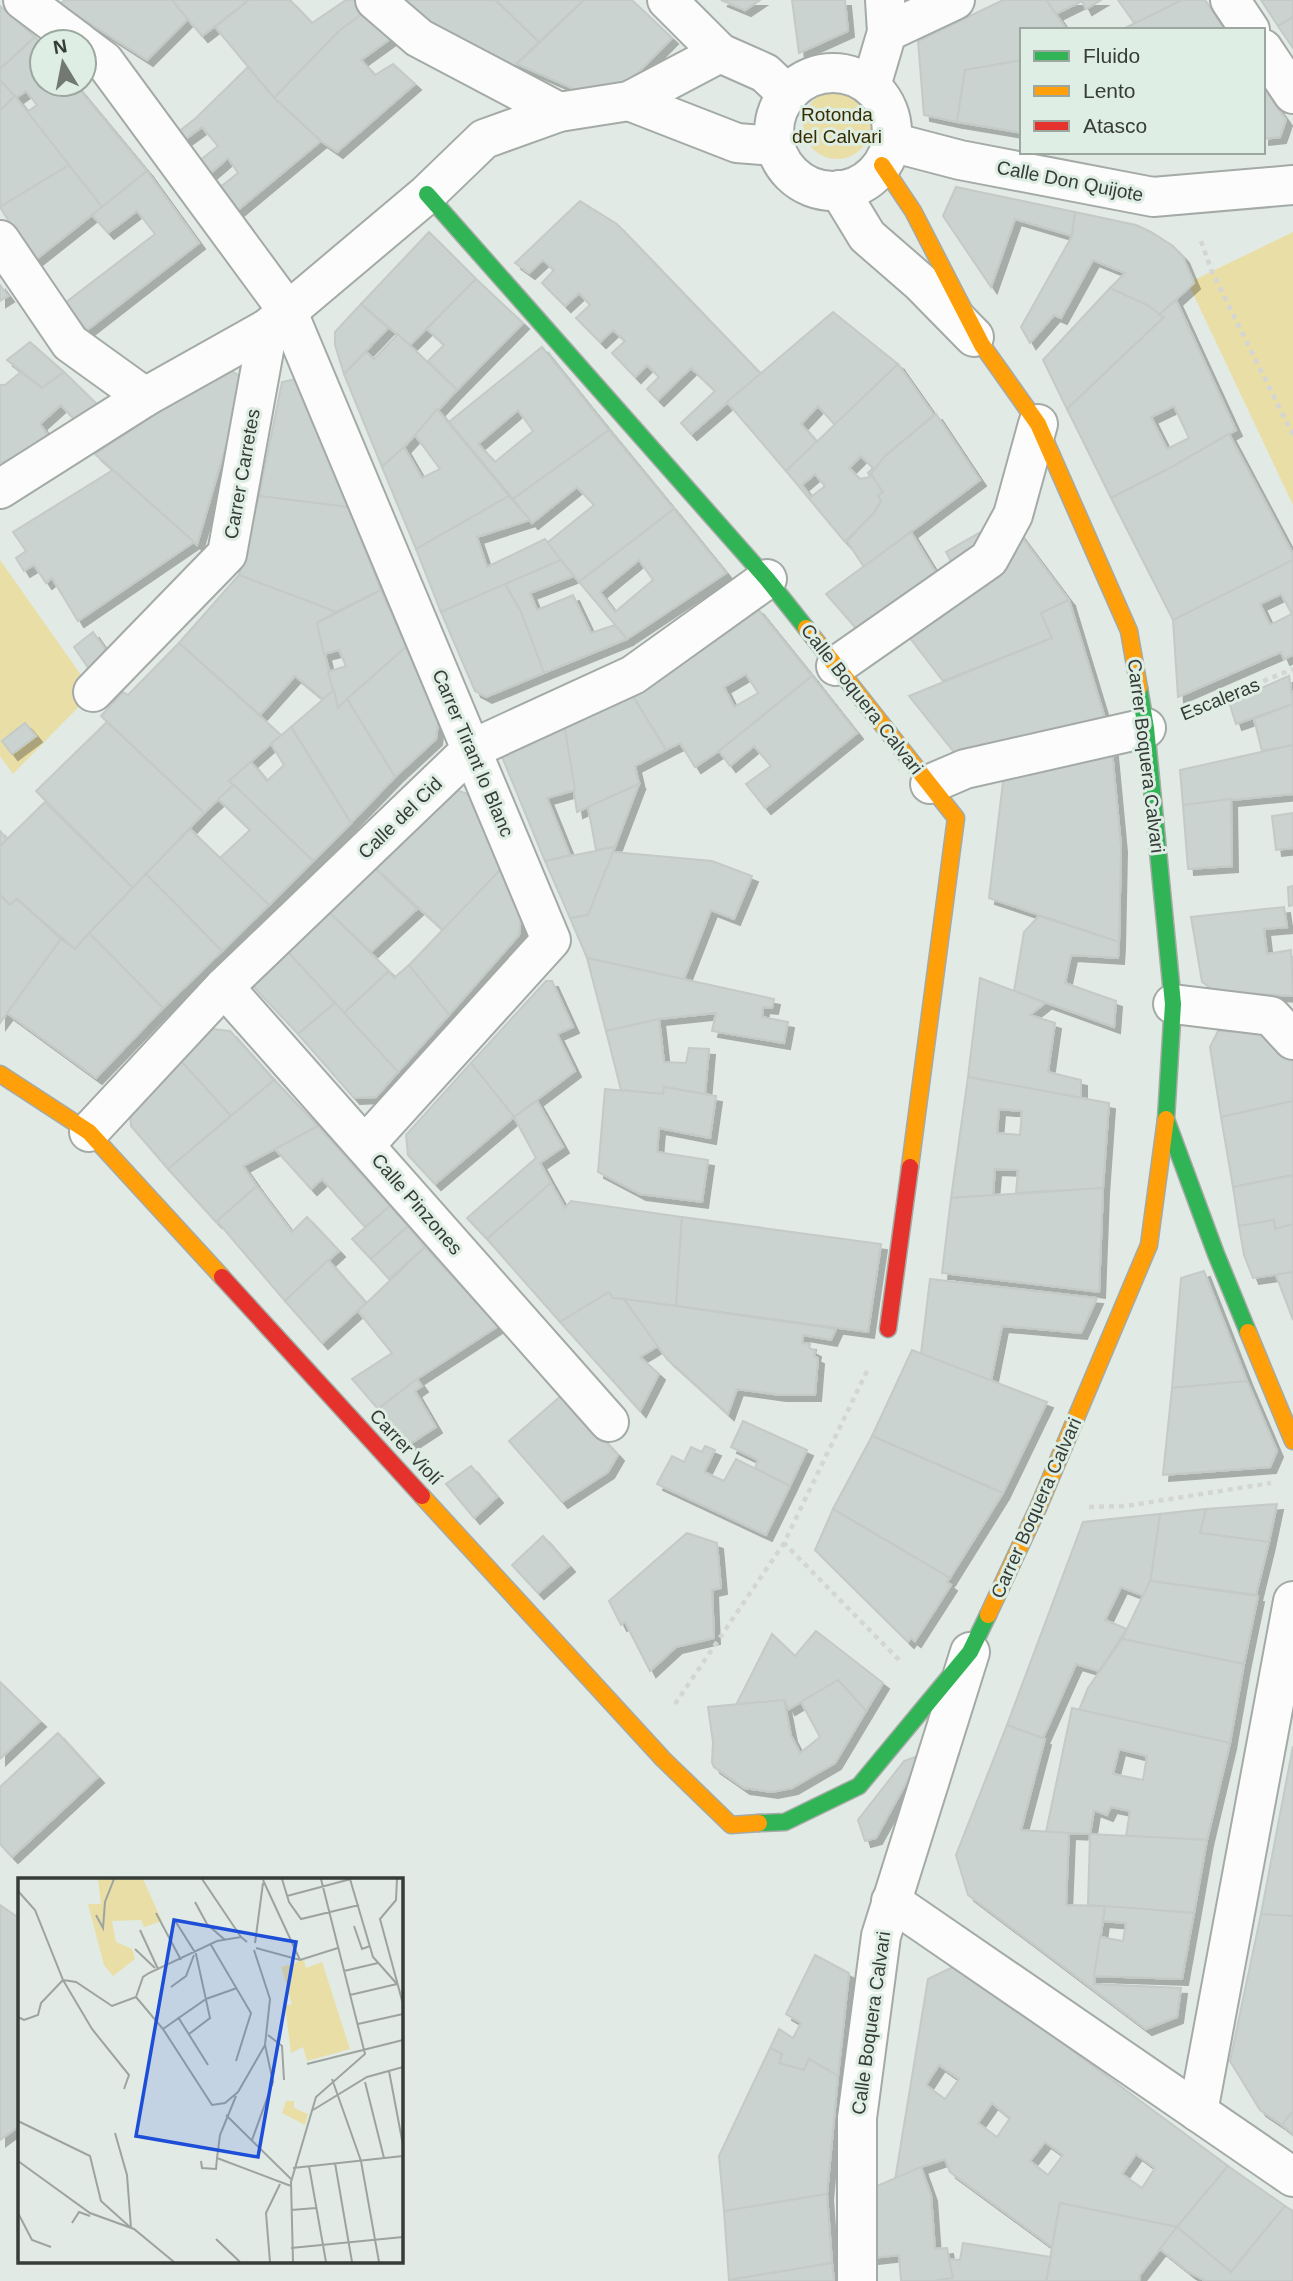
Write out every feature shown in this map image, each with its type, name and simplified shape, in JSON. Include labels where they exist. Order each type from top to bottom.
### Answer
[{"type":"street","points":[[23,0],[60,28]]},
{"type":"street","points":[[374,0],[419,38],[558,112]]},
{"type":"street","points":[[667,0],[720,52],[765,73],[788,95]]},
{"type":"street","points":[[871,86],[886,16],[955,0]]},
{"type":"street","points":[[1230,0],[1249,28]]},
{"type":"street","points":[[0,489],[145,397],[278,319],[427,194],[484,139],[558,112],[629,101],[720,52]]},
{"type":"street","points":[[1265,52],[1293,94]]},
{"type":"street","points":[[98,56],[104,61],[278,319]]},
{"type":"street","points":[[837,72],[855,76],[871,86],[889,111],[892,127],[887,153],[864,182],[852,188],[822,190],[806,184],[787,168],[776,146],[774,128],[778,110],[788,95],[802,82],[818,75],[837,72]]},
{"type":"street","points":[[629,101],[737,143],[776,146]]},
{"type":"street","points":[[887,153],[913,211],[982,345]]},
{"type":"street","name":"Calle Don Quijote","points":[[887,153],[960,160],[1153,197],[1293,185]]},
{"type":"street","points":[[839,190],[867,236],[921,284],[982,345]]},
{"type":"street","name":"Calle Boquera Calvari","points":[[427,194],[767,579],[957,818],[888,1329]]},
{"type":"street","points":[[0,240],[69,343],[145,397]]},
{"type":"street","name":"Carrer Carretes","points":[[93,692],[227,554],[278,319]]},
{"type":"street","name":"Carrer Tirant lo Blanc","points":[[278,319],[472,749],[551,940],[365,1145]]},
{"type":"street","name":"Carrer Boquera Calvari","points":[[785,1822],[859,1786],[970,1652],[1038,1508],[1149,1244],[1166,1119],[1173,1004],[1146,729],[1129,631],[1038,424],[982,345]]},
{"type":"street","points":[[836,666],[989,559],[1013,515],[1038,424]]},
{"type":"street","name":"Calle del Cid","points":[[89,1132],[224,987],[472,749],[633,676],[767,579]]},
{"type":"street","points":[[930,784],[965,769],[1146,729]]},
{"type":"street","name":"Calle Pinzones","points":[[224,987],[609,1422]]},
{"type":"street","points":[[1173,1004],[1271,1016],[1293,1040]]},
{"type":"street","name":"Carrer Violí","points":[[0,1074],[89,1132],[663,1759],[731,1825],[785,1822]]},
{"type":"street","name":"Carrer Boquera Calvari","points":[[1166,1119],[1216,1254],[1293,1441]]},
{"type":"street","points":[[1198,2112],[1293,1601]]},
{"type":"street","name":"Calle Boquera Calvari","points":[[857,2281],[857,2118],[881,1936],[970,1652]]},
{"type":"street","points":[[891,1901],[1293,2177]]},
{"type":"path","points":[[1184,195],[1212,272],[1293,435]]},
{"type":"path","name":"Escaleras","points":[[1146,729],[1293,669]]},
{"type":"path","points":[[649,1742],[785,1543],[888,1329]]},
{"type":"path","points":[[1126,1506],[1280,1482]]},
{"type":"path","points":[[785,1543],[934,1696]]},
{"type":"green space","name":"Rotonda del Calvari","points":[[830,91],[844,91],[856,96],[866,106],[871,125],[866,144],[856,154],[844,159],[830,159],[818,154],[808,144],[803,132],[803,118],[808,106],[818,96]]},
{"type":"green space","points":[[1293,232],[1293,505],[1188,283]]},
{"type":"green space","points":[[0,560],[93,692],[13,774],[0,756]]},
{"type":"building","points":[[65,0],[172,0],[188,19],[147,60],[60,4]]},
{"type":"building","points":[[172,0],[249,0],[202,36]]},
{"type":"building","points":[[249,0],[290,0],[312,23],[346,0],[354,0],[365,12],[339,31],[274,98],[215,27]]},
{"type":"building","points":[[395,0],[495,0],[539,42],[513,67],[421,32]]},
{"type":"building","points":[[496,0],[584,0],[539,42]]},
{"type":"building","points":[[584,0],[632,0],[672,38],[616,95],[583,93],[517,64]]},
{"type":"building","points":[[721,0],[760,0],[745,10]]},
{"type":"building","points":[[792,0],[845,0],[848,31],[799,53]]},
{"type":"building","points":[[1003,0],[1046,0],[1066,28],[1020,28],[1020,60],[965,70],[957,122],[924,115],[918,41]]},
{"type":"building","points":[[1046,0],[1101,0],[1086,9],[1082,1],[1056,14]]},
{"type":"building","points":[[1118,0],[1182,0],[1135,24]]},
{"type":"building","points":[[1182,0],[1205,0],[1224,28],[1125,28]]},
{"type":"building","points":[[1261,0],[1293,0],[1293,17],[1278,26]]},
{"type":"building","points":[[0,6],[28,31],[28,43],[0,69]]},
{"type":"building","points":[[365,12],[390,39],[361,60],[375,75],[393,64],[415,84],[337,152],[274,98],[339,31]]},
{"type":"building","points":[[1293,17],[1293,48],[1278,26]]},
{"type":"building","points":[[28,43],[28,94],[26,91],[16,98],[0,80],[0,69]]},
{"type":"building","points":[[1020,60],[1020,133],[957,122],[965,70]]},
{"type":"building","points":[[248,67],[274,98],[321,141],[227,219],[209,196],[238,173],[228,158],[199,183],[168,140],[196,118]],"holes":[[[202,127],[218,146],[199,161],[183,141]]]},
{"type":"building","points":[[0,80],[15,96],[0,111]]},
{"type":"building","points":[[1265,90],[1286,120],[1280,137],[1265,139]]},
{"type":"building","points":[[15,96],[69,165],[0,207],[0,111]]},
{"type":"building","points":[[32,98],[87,98],[147,171],[102,207],[27,112],[37,105]]},
{"type":"building","points":[[69,165],[102,207],[34,261],[0,207]]},
{"type":"building","points":[[147,171],[199,243],[87,330],[65,303],[155,234],[137,211],[108,233],[92,215]]},
{"type":"building","points":[[956,187],[1075,212],[1072,236],[1015,219],[991,287],[943,216]]},
{"type":"building","points":[[580,201],[617,224],[761,374],[691,434],[681,423],[715,391],[691,368],[658,400],[647,389],[659,377],[647,365],[635,377],[612,353],[625,341],[613,330],[600,342],[576,318],[590,305],[579,293],[565,306],[542,283],[554,270],[543,260],[529,273],[515,263]]},
{"type":"building","points":[[1075,212],[1136,225],[1151,232],[1173,246],[1183,257],[1194,283],[1159,315],[1147,305],[1110,288],[1125,273],[1093,260],[1061,318],[1054,315],[1030,343],[1021,327],[1072,236]]},
{"type":"building","points":[[429,232],[476,279],[410,345],[361,304]]},
{"type":"building","points":[[476,279],[523,323],[457,390],[428,361],[444,345],[427,329]]},
{"type":"building","points":[[0,285],[8,296],[0,301]]},
{"type":"building","points":[[1110,288],[1147,305],[1164,317],[1067,409],[1043,360]]},
{"type":"building","points":[[1176,300],[1236,430],[1111,498],[1067,409],[1164,317],[1159,315]],"holes":[[[1174,406],[1189,438],[1167,449],[1151,417]]]},
{"type":"building","points":[[361,304],[388,328],[344,374],[335,345],[335,332]]},
{"type":"building","points":[[833,312],[898,364],[835,425],[818,406],[801,424],[817,442],[786,471],[727,402]]},
{"type":"building","points":[[398,334],[457,390],[382,467],[344,374],[366,352],[374,359]]},
{"type":"building","points":[[30,342],[64,372],[42,388],[7,360]]},
{"type":"building","points":[[542,347],[609,430],[513,499],[449,422]],"holes":[[[518,410],[533,431],[495,462],[478,444]]]},
{"type":"building","points":[[898,364],[934,415],[885,456],[871,474],[883,492],[878,496],[881,501],[874,513],[845,542],[786,471]],"holes":[[[861,456],[873,468],[868,473],[870,477],[860,479],[849,468]],[[815,474],[825,486],[811,497],[802,485]]]},
{"type":"building","points":[[226,368],[245,379],[197,545],[95,454]]},
{"type":"building","points":[[21,372],[42,388],[64,372],[103,410],[79,425],[61,405],[40,424],[52,441],[0,463],[0,385],[5,385]]},
{"type":"building","points":[[296,379],[348,507],[259,496],[282,382]]},
{"type":"building","points":[[437,409],[509,496],[416,549],[382,467],[404,447],[422,478],[440,469],[415,435]]},
{"type":"building","points":[[936,414],[980,480],[864,567],[847,541],[874,513],[881,501],[878,496],[883,492],[871,474],[885,456]]},
{"type":"building","points":[[609,430],[674,509],[579,582],[547,543],[594,505],[577,487],[532,523],[513,499]]},
{"type":"building","points":[[1229,434],[1293,554],[1293,560],[1173,620],[1111,498]]},
{"type":"building","points":[[113,470],[194,542],[78,621],[52,578],[46,583],[34,565],[24,571],[16,558],[26,551],[13,532]]},
{"type":"building","points":[[259,496],[348,507],[381,590],[336,612],[239,575]]},
{"type":"building","points":[[509,496],[530,520],[477,537],[487,567],[545,539],[561,560],[441,612],[416,549]]},
{"type":"building","points":[[674,509],[726,573],[627,639],[579,582]],"holes":[[[639,560],[653,580],[615,612],[600,592]]]},
{"type":"building","points":[[911,532],[939,578],[860,633],[826,594]]},
{"type":"building","points":[[1018,532],[1069,600],[1041,613],[1052,638],[943,681],[907,634]]},
{"type":"building","points":[[979,533],[986,550],[954,567],[946,552]]},
{"type":"building","points":[[561,560],[574,576],[530,593],[537,610],[573,595],[591,633],[615,625],[627,639],[544,673],[521,612],[505,584]]},
{"type":"building","points":[[1293,560],[1293,655],[1284,659],[1281,652],[1178,697],[1173,620]],"holes":[[[1281,594],[1292,614],[1270,625],[1260,604]]]},
{"type":"building","points":[[239,575],[336,612],[317,623],[334,690],[323,699],[295,676],[260,715],[179,643]]},
{"type":"building","points":[[505,584],[521,612],[544,673],[486,697],[475,691],[441,612]]},
{"type":"building","points":[[381,590],[406,647],[338,708],[328,672],[346,666],[339,650],[324,654],[317,623]]},
{"type":"building","points":[[1069,600],[1107,725],[957,756],[909,696],[1052,638],[1041,613]]},
{"type":"building","points":[[757,608],[812,676],[719,751],[695,767],[680,743],[666,750],[629,690]],"holes":[[[746,674],[758,693],[734,707],[724,687]]]},
{"type":"building","points":[[93,632],[114,662],[95,678],[74,647]]},
{"type":"building","points":[[179,643],[281,735],[229,781],[234,785],[204,813],[101,716],[123,692],[128,695]]},
{"type":"building","points":[[406,647],[438,723],[436,739],[395,777],[347,699]]},
{"type":"building","points":[[812,676],[857,733],[765,808],[746,784],[771,766],[754,746],[730,766],[719,751]]},
{"type":"building","points":[[1289,676],[1293,704],[1236,724],[1229,702]]},
{"type":"building","points":[[334,690],[338,708],[347,699],[395,777],[351,823],[291,727]]},
{"type":"building","points":[[629,690],[666,750],[635,766],[639,784],[577,812],[563,717]]},
{"type":"building","points":[[1293,704],[1293,745],[1262,751],[1254,719]]},
{"type":"building","points":[[563,717],[575,790],[547,798],[570,855],[545,861],[500,752]]},
{"type":"building","points":[[107,722],[204,813],[133,888],[36,791]]},
{"type":"building","points":[[25,723],[36,736],[12,754],[2,741]]},
{"type":"building","points":[[291,727],[351,823],[313,861],[229,781],[251,762],[267,781],[284,765],[271,744]]},
{"type":"building","points":[[1293,745],[1293,794],[1183,805],[1180,770]]},
{"type":"building","points":[[1112,751],[1121,846],[1119,942],[989,898],[1003,782],[1017,767]]},
{"type":"building","points":[[639,784],[615,847],[596,850],[588,807]]},
{"type":"building","points":[[234,785],[313,861],[269,905],[220,858],[250,830],[218,799]]},
{"type":"building","points":[[453,789],[468,794],[501,869],[444,931],[374,867]]},
{"type":"building","points":[[1231,799],[1232,866],[1188,869],[1183,805]]},
{"type":"building","points":[[45,802],[133,888],[75,949],[17,899],[10,905],[0,895],[0,846]]},
{"type":"building","points":[[1293,813],[1293,848],[1276,850],[1272,816]]},
{"type":"building","points":[[190,829],[269,905],[222,951],[146,874]]},
{"type":"building","points":[[0,831],[7,839],[0,846]]},
{"type":"building","points":[[615,847],[588,915],[570,918],[545,861]]},
{"type":"building","points":[[613,852],[712,861],[752,876],[734,919],[711,910],[684,979],[587,958],[570,918],[588,915]]},
{"type":"building","points":[[374,867],[417,909],[371,952],[329,912]]},
{"type":"building","points":[[501,869],[521,915],[519,935],[449,1015],[409,965]]},
{"type":"building","points":[[146,874],[222,951],[163,1008],[89,933]]},
{"type":"building","points":[[1293,886],[1293,905],[1289,906],[1288,887]]},
{"type":"building","points":[[0,895],[10,905],[17,899],[61,939],[0,1023]]},
{"type":"building","points":[[1284,907],[1287,927],[1264,929],[1267,954],[1291,950],[1293,996],[1215,991],[1202,982],[1191,917]]},
{"type":"building","points":[[329,912],[389,971],[344,1013],[287,951]]},
{"type":"building","points":[[1039,916],[1119,942],[1118,958],[1071,955],[1065,983],[1116,1001],[1114,1027],[1014,991],[1024,932]]},
{"type":"building","points":[[89,933],[163,1008],[96,1078],[7,1013],[61,939],[75,949]]},
{"type":"building","points":[[287,951],[335,1003],[298,1034],[252,985]]},
{"type":"building","points":[[587,958],[774,999],[772,1008],[763,1007],[762,1017],[788,1022],[784,1043],[712,1031],[716,1013],[659,1019],[606,1031]]},
{"type":"building","points":[[409,965],[449,1015],[398,1072],[344,1013],[389,971],[394,978]]},
{"type":"building","points":[[980,978],[1045,1003],[1030,1015],[1055,1023],[1048,1072],[1081,1080],[1081,1098],[968,1077]]},
{"type":"building","points":[[546,981],[552,981],[573,1027],[557,1034],[575,1071],[514,1117],[471,1063]]},
{"type":"building","points":[[335,1003],[398,1072],[376,1097],[354,1098],[298,1034]]},
{"type":"building","points":[[659,1019],[664,1062],[686,1063],[689,1048],[709,1049],[705,1094],[664,1087],[663,1094],[621,1090],[606,1031]]},
{"type":"building","points":[[212,1029],[230,1031],[274,1080],[231,1116],[180,1060]]},
{"type":"building","points":[[1218,1031],[1275,1034],[1293,1056],[1293,1101],[1221,1117],[1210,1047]]},
{"type":"building","points":[[180,1060],[231,1116],[168,1169],[131,1126],[130,1109]]},
{"type":"building","points":[[471,1063],[514,1117],[435,1184],[408,1155],[406,1135]]},
{"type":"building","points":[[968,1077],[1109,1103],[1103,1188],[1016,1193],[1018,1170],[995,1169],[993,1195],[951,1198]],"holes":[[[999,1109],[1022,1111],[1020,1135],[997,1133]]]},
{"type":"building","points":[[274,1080],[318,1126],[243,1166],[257,1186],[216,1222],[168,1169]]},
{"type":"building","points":[[664,1087],[716,1096],[710,1138],[659,1128],[657,1152],[708,1160],[702,1202],[640,1194],[598,1172],[605,1089],[663,1094]]},
{"type":"building","points":[[537,1101],[563,1147],[540,1163],[551,1183],[487,1239],[467,1218],[536,1158],[514,1117]]},
{"type":"building","points":[[1293,1101],[1293,1175],[1233,1187],[1221,1117]]},
{"type":"building","points":[[318,1126],[390,1206],[365,1227],[322,1179],[311,1189],[275,1149]]},
{"type":"building","points":[[1293,1175],[1293,1224],[1275,1229],[1274,1220],[1239,1226],[1233,1187]]},
{"type":"building","points":[[551,1183],[565,1208],[571,1201],[682,1217],[676,1306],[613,1298],[609,1292],[560,1322],[487,1239]]},
{"type":"building","points":[[257,1186],[292,1232],[307,1217],[339,1251],[285,1301],[217,1221]]},
{"type":"building","points":[[1103,1188],[1099,1292],[942,1273],[951,1198]]},
{"type":"building","points":[[390,1206],[408,1226],[371,1259],[352,1239]]},
{"type":"building","points":[[682,1217],[881,1244],[868,1332],[676,1306]]},
{"type":"building","points":[[1274,1220],[1275,1229],[1293,1224],[1293,1272],[1253,1278],[1244,1255],[1239,1226]]},
{"type":"building","points":[[408,1226],[425,1247],[389,1279],[371,1259]]},
{"type":"building","points":[[425,1247],[498,1326],[417,1379],[378,1409],[352,1379],[392,1353],[358,1311]]},
{"type":"building","points":[[328,1260],[366,1303],[322,1343],[285,1301]]},
{"type":"building","points":[[1204,1271],[1247,1381],[1172,1388],[1181,1278]]},
{"type":"building","points":[[1293,1272],[1293,1320],[1276,1275]]},
{"type":"building","points":[[930,1279],[1097,1298],[1081,1333],[1002,1326],[991,1381],[921,1354]]},
{"type":"building","points":[[609,1292],[613,1298],[624,1299],[658,1346],[640,1357],[659,1374],[640,1411],[560,1322]]},
{"type":"building","points":[[624,1299],[836,1329],[831,1340],[803,1335],[802,1343],[810,1344],[809,1348],[815,1351],[814,1356],[818,1358],[815,1395],[780,1395],[737,1389],[728,1414],[667,1359]]},
{"type":"building","points":[[912,1350],[1047,1402],[1003,1493],[872,1436]]},
{"type":"building","points":[[417,1379],[422,1386],[415,1391],[436,1427],[410,1444],[378,1409]]},
{"type":"building","points":[[1247,1381],[1277,1451],[1270,1467],[1163,1475],[1172,1388]]},
{"type":"building","points":[[562,1395],[618,1455],[608,1472],[562,1502],[509,1441]]},
{"type":"building","points":[[743,1421],[807,1450],[790,1486],[755,1468],[758,1460],[731,1447]]},
{"type":"building","points":[[872,1436],[1003,1493],[950,1578],[833,1509]]},
{"type":"building","points":[[705,1446],[715,1450],[704,1472],[724,1481],[736,1459],[790,1486],[766,1535],[657,1484],[672,1456],[684,1462],[691,1447],[702,1452]]},
{"type":"building","points":[[471,1466],[497,1497],[474,1518],[446,1484]]},
{"type":"building","points":[[1277,1504],[1269,1542],[1200,1533],[1206,1509]]},
{"type":"building","points":[[833,1509],[950,1578],[947,1582],[951,1585],[915,1641],[911,1638],[908,1642],[815,1550]]},
{"type":"building","points":[[1206,1509],[1200,1533],[1269,1542],[1256,1595],[1150,1581],[1160,1514]]},
{"type":"building","points":[[1160,1514],[1150,1583],[1144,1596],[1121,1587],[1105,1620],[1127,1629],[1099,1671],[1076,1664],[1043,1738],[1007,1725],[1083,1522]]},
{"type":"building","points":[[687,1533],[717,1543],[721,1588],[712,1590],[714,1638],[676,1647],[650,1671],[625,1622],[621,1625],[609,1601]]},
{"type":"building","points":[[543,1536],[569,1566],[538,1593],[512,1565]]},
{"type":"building","points":[[1150,1581],[1258,1596],[1244,1664],[1122,1639]]},
{"type":"building","points":[[816,1631],[883,1683],[866,1711],[838,1680],[789,1709],[784,1700],[736,1705],[772,1634],[795,1656]]},
{"type":"building","points":[[1122,1639],[1244,1664],[1230,1743],[1079,1710],[1088,1688]]},
{"type":"building","points":[[838,1680],[866,1711],[835,1763],[792,1788],[772,1792],[744,1788],[714,1767],[708,1707],[784,1700],[791,1736],[800,1753],[820,1737],[801,1702]]},
{"type":"building","points":[[0,1682],[40,1721],[0,1759]]},
{"type":"building","points":[[1072,1708],[1230,1743],[1207,1840],[1126,1836],[1130,1811],[1111,1807],[1107,1815],[1094,1810],[1090,1834],[1046,1832]],"holes":[[[1119,1749],[1147,1756],[1143,1780],[1113,1774]]]},
{"type":"building","points":[[1007,1725],[1045,1739],[1021,1830],[1069,1833],[1066,1905],[1105,1906],[1094,1984],[1181,1988],[1177,2017],[1146,2029],[968,1895],[956,1855]]},
{"type":"building","points":[[58,1733],[98,1777],[12,1857],[0,1844],[0,1787]]},
{"type":"building","points":[[1293,1746],[1293,1916],[1261,1914]]},
{"type":"building","points":[[915,1757],[919,1759],[876,1838],[865,1841],[858,1820],[904,1761]]},
{"type":"building","points":[[1090,1834],[1207,1840],[1194,1913],[1088,1905]]},
{"type":"building","points":[[0,1905],[18,1917],[18,2127],[0,2140]]},
{"type":"building","points":[[1105,1906],[1194,1913],[1182,1979],[1094,1976],[1100,1937],[1123,1941],[1126,1923],[1103,1921]]},
{"type":"building","points":[[1261,1914],[1293,1916],[1293,2111],[1282,2125],[1260,2110],[1230,2061]]},
{"type":"building","points":[[815,1955],[849,1973],[838,2076],[809,2059],[804,2070],[779,2063],[782,2054],[770,2048],[779,2029],[793,2038],[801,2023],[786,2014]]},
{"type":"building","points":[[957,1965],[1228,2166],[1177,2227],[1060,2203],[1052,2247],[950,2172],[945,2159],[895,2180],[928,1979]],"holes":[[[939,2065],[959,2079],[945,2099],[926,2085]],[[992,2103],[1010,2118],[997,2137],[978,2123]],[[1045,2142],[1063,2155],[1048,2175],[1030,2161]],[[1136,2154],[1155,2168],[1142,2188],[1122,2174]]]},
{"type":"building","points":[[770,2048],[782,2054],[779,2063],[804,2070],[809,2059],[838,2076],[827,2194],[724,2211],[719,2156]]},
{"type":"building","points":[[1293,2111],[1293,2134],[1282,2125]]},
{"type":"building","points":[[1228,2166],[1285,2206],[1231,2272],[1177,2227]]},
{"type":"building","points":[[921,2167],[931,2195],[935,2249],[947,2248],[953,2278],[901,2281],[899,2255],[873,2258],[865,2191]]},
{"type":"building","points":[[827,2194],[832,2263],[729,2280],[724,2211]]},
{"type":"building","points":[[1060,2203],[1177,2227],[1140,2275],[1139,2281],[1046,2281]]},
{"type":"building","points":[[1285,2206],[1293,2211],[1293,2281],[1206,2281],[1190,2273],[1160,2249],[1177,2227],[1231,2272]]},
{"type":"building","points":[[963,2243],[1051,2257],[1046,2281],[933,2281],[953,2278],[949,2259],[960,2260]]},
{"type":"building","points":[[832,2263],[834,2281],[729,2281],[729,2280]]},
{"type":"traffic: fast","points":[[427,194],[767,579],[806,628]]},
{"type":"traffic: fast","points":[[1139,688],[1146,728],[1173,1004],[1166,1119],[1248,1332]]},
{"type":"traffic: fast","points":[[759,1823],[785,1822],[859,1786],[970,1652],[988,1615]]},
{"type":"traffic: slow","points":[[882,165],[913,211],[982,345],[1038,424],[1129,631],[1139,688]]},
{"type":"traffic: slow","points":[[806,628],[956,818],[910,1167]]},
{"type":"traffic: slow","points":[[0,1074],[89,1132],[222,1277]]},
{"type":"traffic: slow","points":[[988,1615],[1038,1508],[1149,1245],[1166,1119]]},
{"type":"traffic: slow","points":[[1248,1332],[1293,1441]]},
{"type":"traffic: slow","points":[[422,1496],[663,1759],[731,1825],[759,1823]]},
{"type":"traffic: jam","points":[[888,1329],[910,1167]]},
{"type":"traffic: jam","points":[[222,1277],[422,1496]]}]
